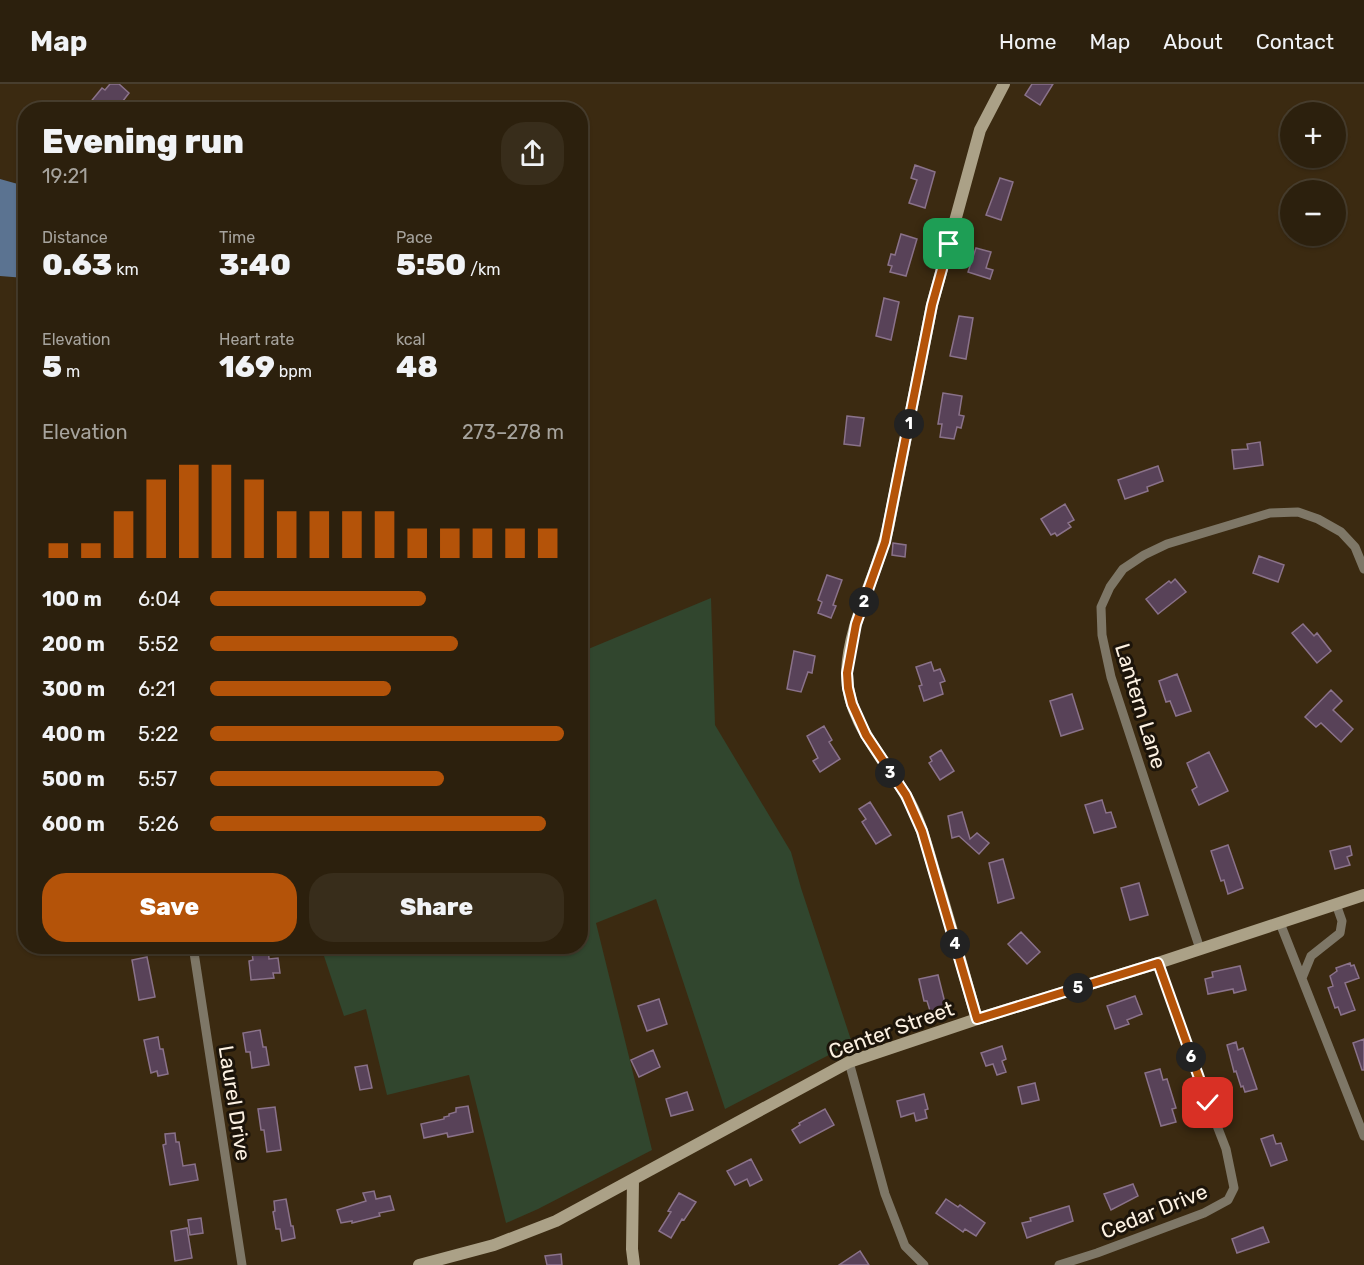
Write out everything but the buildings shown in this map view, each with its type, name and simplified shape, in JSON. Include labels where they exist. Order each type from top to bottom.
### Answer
[{"type":"main road","points":[[977,1019],[922,831],[906,795],[866,735],[850,696],[847,673],[856,624],[887,535],[932,305],[980,130],[1004,84]]},
{"type":"main road","name":"Center Street","points":[[419,1265],[466,1253],[556,1221],[849,1062],[1364,895]]},
{"type":"main road","points":[[633,1180],[632,1249],[634,1265]]},
{"type":"street","name":"Lantern Lane","points":[[1200,949],[1111,677],[1101,626],[1101,608],[1110,587],[1123,569],[1167,544],[1270,513],[1298,512],[1318,519],[1341,532],[1355,547],[1364,569]]},
{"type":"street","points":[[1302,978],[1311,956],[1340,933],[1342,921],[1336,904]]},
{"type":"street","points":[[1280,923],[1364,1136]]},
{"type":"street","name":"Laurel Drive","points":[[194,954],[242,1265]]},
{"type":"street","name":"Cedar Drive","points":[[1059,1265],[1204,1213],[1228,1200],[1234,1188],[1226,1149],[1190,1056],[1158,963]]},
{"type":"street","points":[[849,1062],[885,1194],[905,1246],[924,1265]]},
{"type":"green space","points":[[711,598],[715,725],[791,852],[852,1043],[725,1109],[656,899],[596,923],[652,1150],[506,1223],[469,1075],[387,1095],[366,1009],[344,1016],[323,954],[588,954],[588,649]]},
{"type":"water","points":[[0,179],[18,184],[18,277],[0,276]]},
{"type":"route","points":[[949,244],[932,305],[885,542],[851,640],[847,673],[852,704],[866,735],[906,795],[922,831],[977,1019],[1158,963],[1208,1103]]}]
